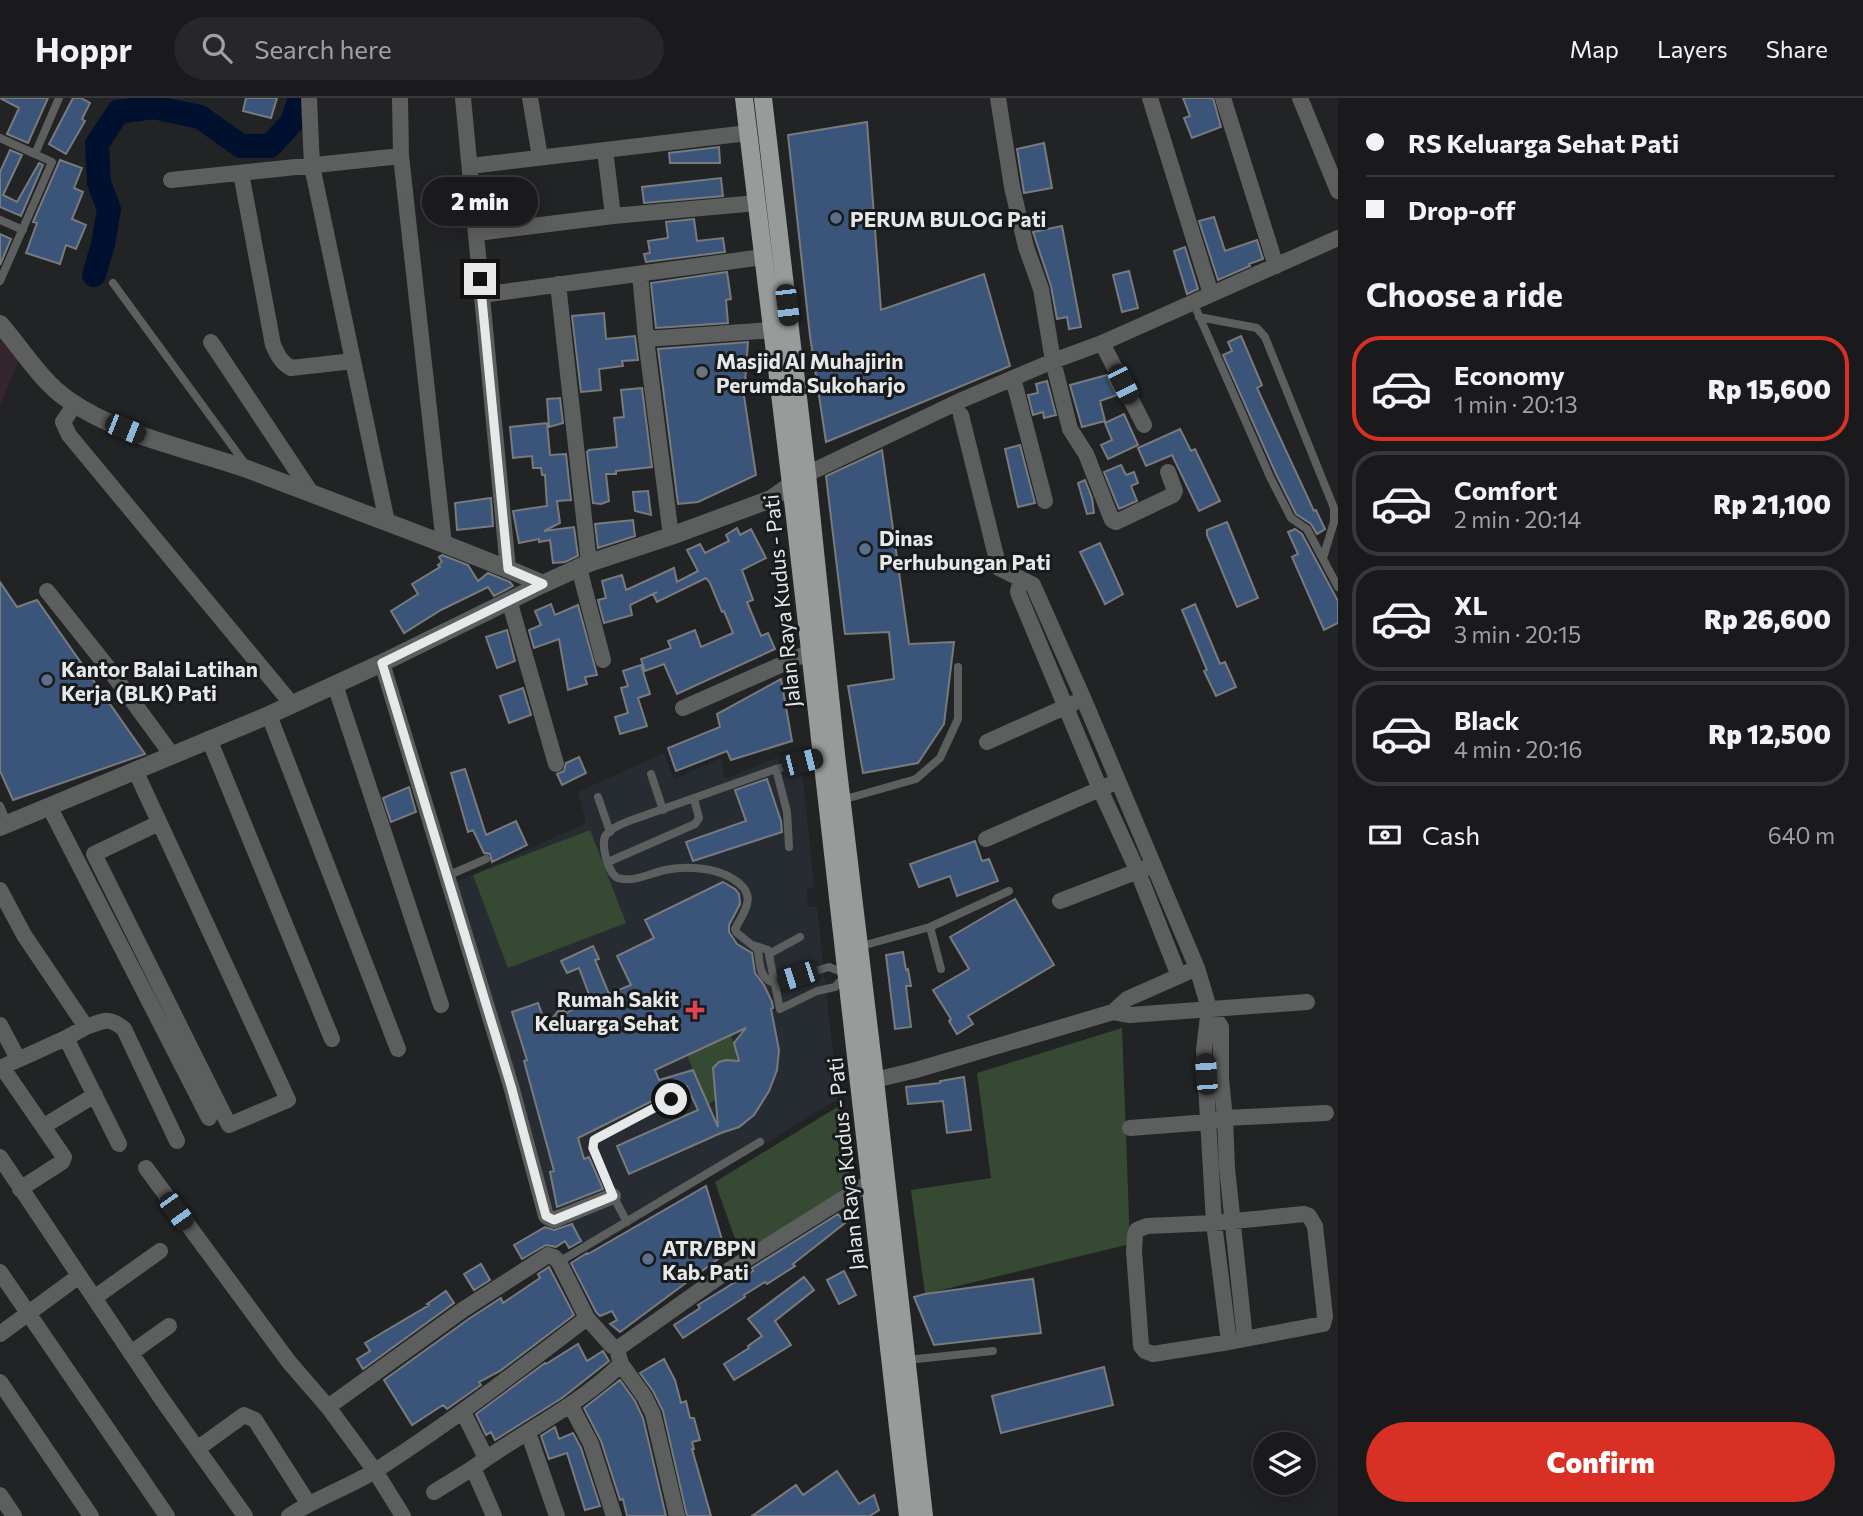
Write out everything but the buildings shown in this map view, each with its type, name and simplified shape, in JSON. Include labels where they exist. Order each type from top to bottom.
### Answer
[{"type":"main road","name":"Jalan Raya Kudus - Pati","points":[[744,98],[810,652],[829,755],[842,800],[859,947],[854,972],[875,1080],[924,1516]]},
{"type":"main road","name":"Jalan Raya Kudus - Pati","points":[[763,98],[807,474],[829,755],[854,972],[870,1182],[908,1516]]},
{"type":"street","points":[[309,98],[312,166],[387,522]]},
{"type":"street","points":[[400,98],[401,156],[444,544]]},
{"type":"street","points":[[463,98],[508,569]]},
{"type":"street","points":[[530,98],[540,158]]},
{"type":"street","points":[[998,98],[1012,187],[1026,247],[1041,289],[1071,432],[1086,454],[1113,522],[1173,495],[1175,491],[1168,472]]},
{"type":"street","points":[[1150,98],[1211,294]]},
{"type":"street","points":[[1223,98],[1276,266]]},
{"type":"street","points":[[1300,98],[1338,191]]},
{"type":"street","points":[[470,166],[747,133]]},
{"type":"street","points":[[605,150],[613,216]]},
{"type":"street","points":[[171,180],[401,156]]},
{"type":"street","points":[[241,173],[273,345],[279,358],[284,365],[291,368],[353,361]]},
{"type":"street","points":[[477,233],[613,216],[757,203]]},
{"type":"street","points":[[4,826],[335,685],[584,565],[771,499],[807,474],[962,400],[1054,361],[1196,310],[1211,294],[1338,238]]},
{"type":"street","points":[[481,295],[763,257]]},
{"type":"street","points":[[640,274],[671,536]]},
{"type":"street","points":[[558,284],[584,565],[603,660]]},
{"type":"street","points":[[4,328],[31,364],[57,391],[111,423],[250,470],[543,584]]},
{"type":"street","points":[[646,339],[773,330]]},
{"type":"street","points":[[211,342],[312,494]]},
{"type":"street","points":[[1102,343],[1144,425]]},
{"type":"street","points":[[1013,379],[1045,501]]},
{"type":"street","points":[[75,404],[63,422],[69,435],[291,703]]},
{"type":"street","points":[[961,415],[999,568],[1033,585],[1197,968],[1209,1008],[1221,1027],[1237,1341]]},
{"type":"street","points":[[1021,580],[1019,595],[1100,789],[1138,872],[1179,976]]},
{"type":"street","points":[[47,591],[172,755]]},
{"type":"street","points":[[509,600],[556,764]]},
{"type":"street","points":[[683,708],[810,652]]},
{"type":"street","points":[[382,663],[511,1086],[546,1216],[554,1220],[613,1196]]},
{"type":"street","points":[[335,685],[441,1005]]},
{"type":"street","points":[[987,742],[1084,700]]},
{"type":"street","points":[[268,715],[398,1049]]},
{"type":"street","points":[[209,740],[332,1040]]},
{"type":"street","points":[[135,770],[288,1100],[229,1125],[94,854],[159,823]]},
{"type":"street","points":[[986,839],[1118,782]]},
{"type":"street","points":[[49,806],[209,1118]]},
{"type":"street","points":[[1060,901],[1153,864]]},
{"type":"street","points":[[0,890],[24,935],[86,1027]]},
{"type":"street","points":[[1113,1012],[1127,999],[1197,968]]},
{"type":"street","points":[[875,1080],[1113,1012],[1130,1015],[1307,1002]]},
{"type":"street","points":[[1209,1008],[1204,1050],[1214,1223],[1237,1341]]},
{"type":"street","points":[[20,1189],[62,1162],[64,1157],[1,1067],[102,1021],[115,1022],[124,1029],[177,1141]]},
{"type":"street","points":[[0,1026],[18,1059]]},
{"type":"street","points":[[66,1038],[119,1144]]},
{"type":"street","points":[[44,1126],[94,1095]]},
{"type":"street","points":[[1130,1128],[1209,1122],[1225,1118],[1326,1113]]},
{"type":"street","points":[[0,1157],[131,1353],[245,1516]]},
{"type":"street","points":[[146,1168],[274,1343],[328,1407],[375,1471],[403,1516]]},
{"type":"street","points":[[434,1492],[571,1406],[619,1356],[726,1272],[870,1182]]},
{"type":"street","points":[[1304,1214],[1309,1216],[1315,1226],[1325,1316],[1322,1324],[1153,1354],[1145,1351],[1139,1338],[1134,1251],[1137,1230],[1147,1226],[1232,1221],[1304,1214]]},
{"type":"street","points":[[94,1298],[160,1251]]},
{"type":"street","points":[[328,1407],[464,1309],[548,1255],[559,1262],[587,1318],[619,1356],[653,1414],[677,1516]]},
{"type":"street","points":[[0,1272],[167,1516]]},
{"type":"street","points":[[0,1335],[79,1276]]},
{"type":"street","points":[[289,1516],[308,1503],[375,1471],[463,1412],[587,1318]]},
{"type":"street","points":[[131,1353],[169,1326]]},
{"type":"street","points":[[0,1382],[90,1516]]},
{"type":"street","points":[[571,1406],[591,1444],[614,1516]]},
{"type":"street","points":[[463,1412],[494,1516]]},
{"type":"street","points":[[197,1449],[244,1415],[252,1418],[308,1503]]},
{"type":"street","points":[[528,1432],[558,1516]]},
{"type":"street","points":[[0,1495],[14,1516]]},
{"type":"lane","points":[[35,154],[59,98]]},
{"type":"lane","points":[[0,138],[52,162],[0,281]]},
{"type":"lane","points":[[0,220],[23,230]]},
{"type":"lane","points":[[113,283],[250,470]]},
{"type":"lane","points":[[1196,310],[1291,518],[1307,529],[1338,587]]},
{"type":"lane","points":[[1196,310],[1257,328],[1265,337],[1334,508],[1334,522],[1323,558]]},
{"type":"lane","points":[[842,800],[916,779],[940,758],[958,719],[958,667]]},
{"type":"lane","points":[[829,755],[776,769],[618,825],[605,836],[603,843],[611,872],[620,878],[635,878],[667,870],[718,871],[742,884],[748,893],[748,902],[735,929],[758,950],[761,973],[767,981],[775,983],[829,967],[854,972]]},
{"type":"lane","points":[[776,769],[787,812],[789,847]]},
{"type":"lane","points":[[651,774],[663,810]]},
{"type":"lane","points":[[598,797],[610,832]]},
{"type":"lane","points":[[608,862],[695,824],[699,818],[694,799]]},
{"type":"lane","points":[[0,806],[4,826]]},
{"type":"lane","points":[[447,876],[486,859]]},
{"type":"lane","points":[[859,947],[929,927],[1009,891]]},
{"type":"lane","points":[[929,927],[941,969]]},
{"type":"lane","points":[[769,954],[800,937]]},
{"type":"lane","points":[[753,945],[765,948],[769,954],[780,1009],[817,991],[835,987],[854,972]]},
{"type":"lane","points":[[627,1222],[593,1148],[594,1140],[671,1099]]},
{"type":"lane","points":[[559,1262],[760,1142]]},
{"type":"lane","points":[[907,1360],[993,1351]]},
{"type":"shaded area","points":[[0,324],[22,352],[0,406]]},
{"type":"shaded area","points":[[800,748],[814,887],[807,889],[808,907],[817,907],[838,1099],[585,1253],[567,1217],[554,1222],[457,882],[586,823],[578,792],[664,753],[674,779],[721,758],[725,779]]},
{"type":"green space","points":[[590,830],[626,923],[508,968],[473,875]]},
{"type":"green space","points":[[1122,1028],[1130,1244],[925,1294],[911,1190],[991,1178],[977,1073]]},
{"type":"green space","points":[[731,1035],[737,1061],[724,1061],[713,1068],[722,1094],[708,1105],[681,1041],[686,1038],[693,1052]]},
{"type":"green space","points":[[839,1106],[851,1187],[740,1253],[715,1182]]},
{"type":"waterway","points":[[94,275],[109,209],[99,183],[97,144],[118,112],[153,107],[200,117],[241,146],[270,146],[292,122],[300,98]]},
{"type":"place","name":"PERUM BULOG Pati","points":[[836,218]]},
{"type":"place","name":"Masjid Al Muhajirin Perumda Sukoharjo","points":[[702,372]]},
{"type":"place","name":"Dinas Perhubungan Pati","points":[[865,549]]},
{"type":"place","name":"Kantor Balai Latihan Kerja (BLK) Pati","points":[[47,680]]},
{"type":"place","name":"Rumah Sakit Keluarga Sehat","points":[[695,1010]]},
{"type":"place","name":"ATR/BPN Kab. Pati","points":[[648,1259]]},
{"type":"route","points":[[480,279],[508,569],[543,584],[382,663],[511,1086],[546,1216],[554,1220],[613,1196],[593,1148],[594,1140],[671,1099]]}]
